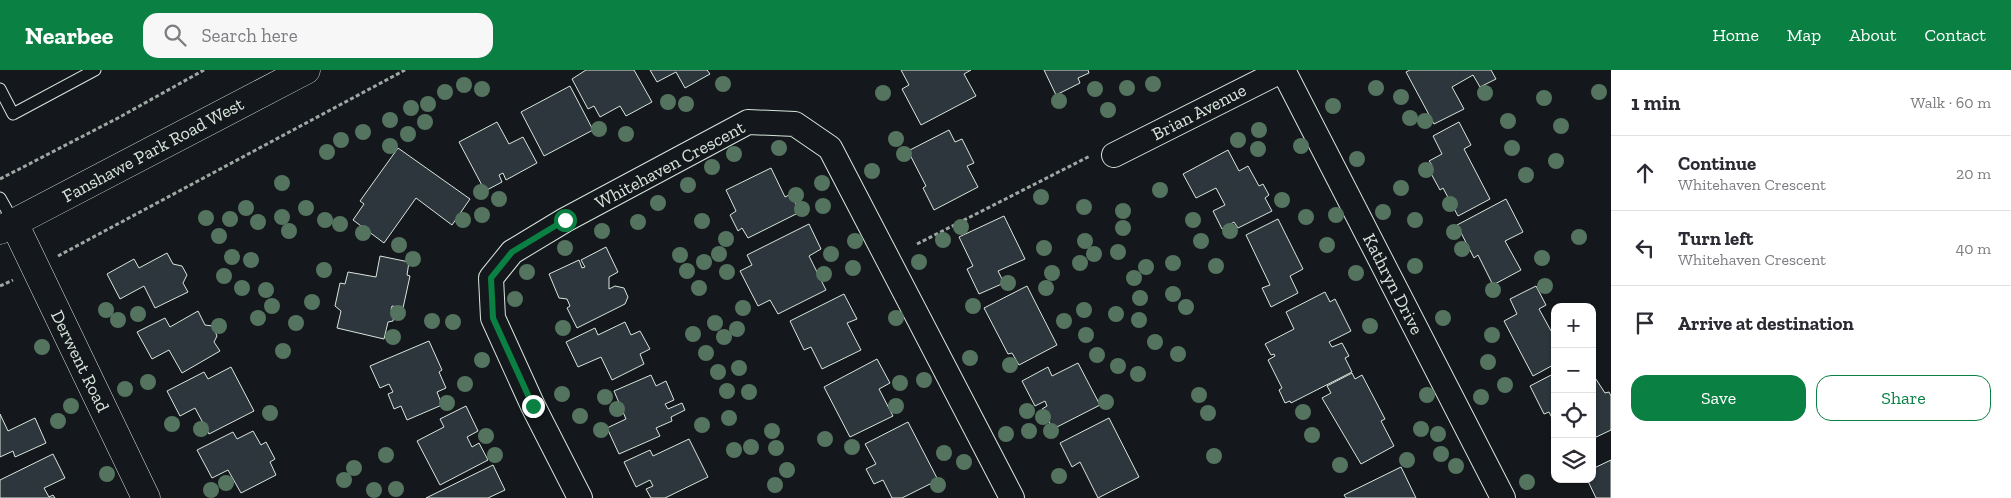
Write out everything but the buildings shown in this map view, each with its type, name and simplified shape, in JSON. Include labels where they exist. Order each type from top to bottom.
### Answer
[{"type":"main road","name":"Fanshawe Park Road West","points":[[7,227],[306,70]]},
{"type":"main road","name":"Derwent Road","points":[[7,227],[146,498]]},
{"type":"street","name":"Brian Avenue","points":[[1114,155],[1283,70]]},
{"type":"street","name":"Kathryn Drive","points":[[1283,70],[1503,498]]},
{"type":"street","name":"Whitehaven Crescent","points":[[580,498],[533,406],[493,318],[491,278],[512,252],[565,220],[748,122],[795,124],[830,148],[1012,498]]},
{"type":"lane","points":[[0,89],[13,114],[95,70]]},
{"type":"lane","points":[[0,198],[7,227]]},
{"type":"path","points":[[0,179],[118,118],[204,70]]},
{"type":"path","points":[[76,247],[405,70]]},
{"type":"path","points":[[917,244],[1086,156],[1114,155]]},
{"type":"route","points":[[533,406],[493,318],[491,278],[512,252],[565,220]]}]
